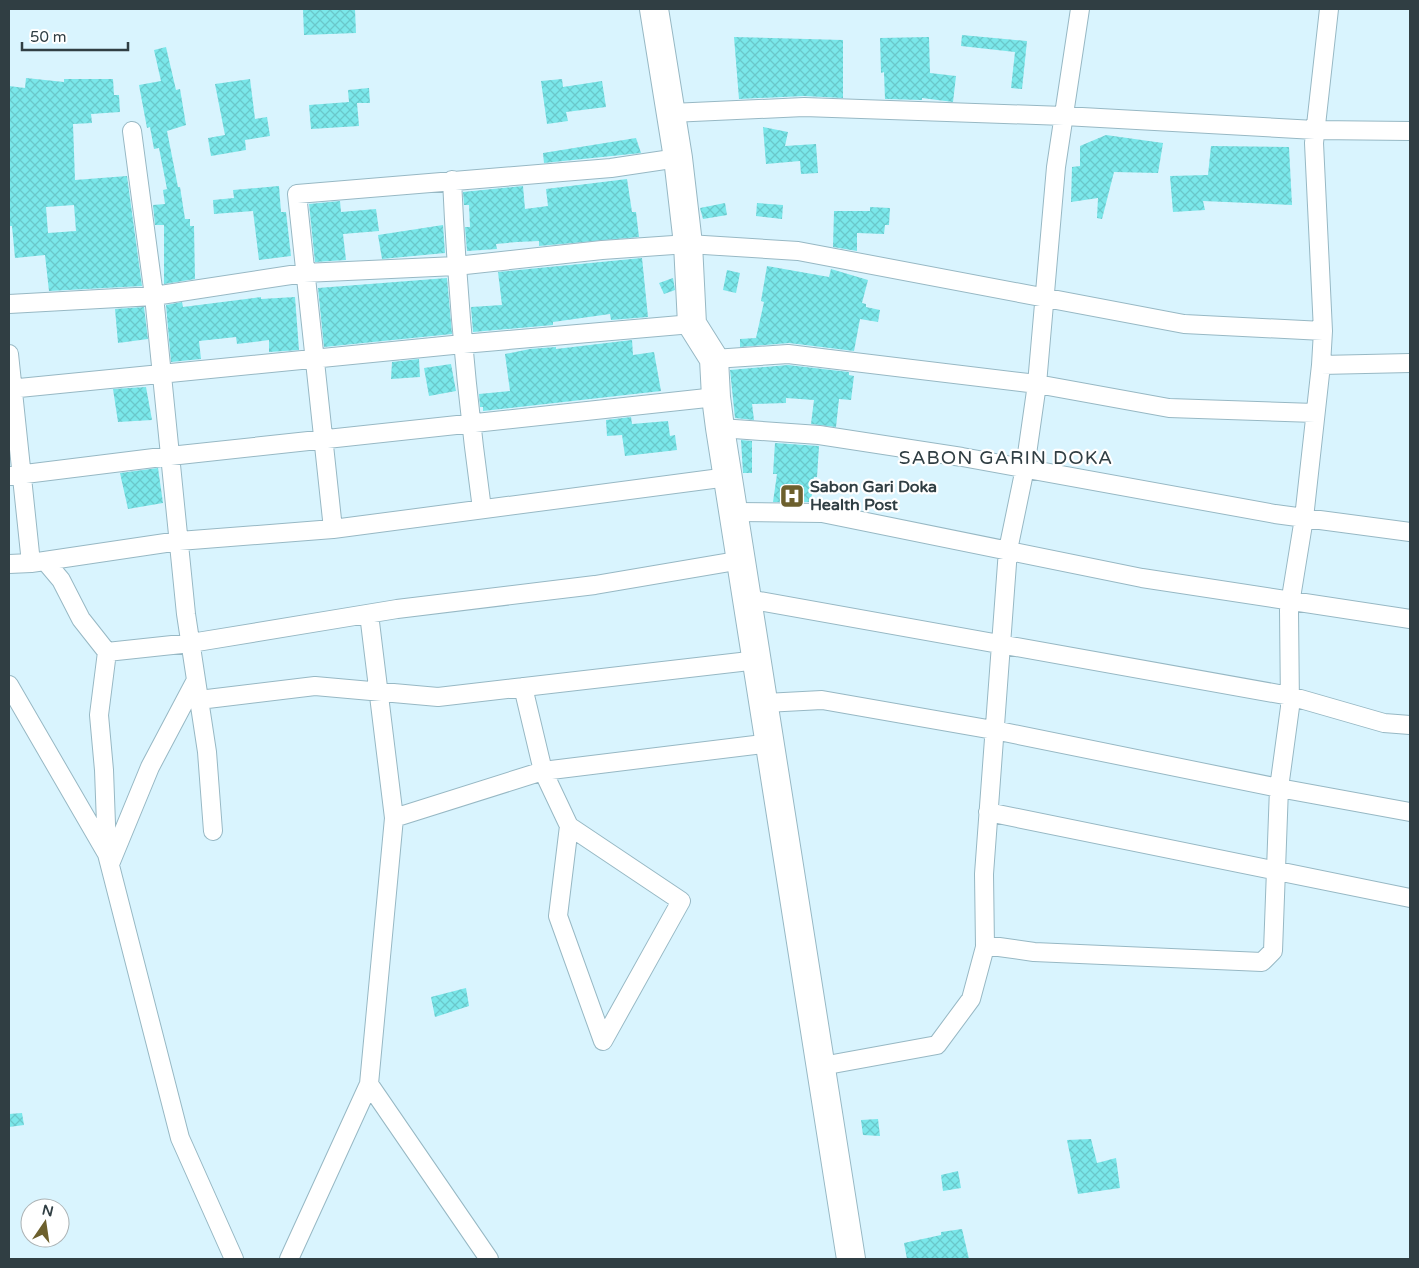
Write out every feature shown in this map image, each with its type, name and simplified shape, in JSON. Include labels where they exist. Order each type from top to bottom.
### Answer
[{"type":"highway","points":[[654,9],[678,158],[688,244],[692,324],[714,359],[720,428],[852,1259]]},
{"type":"street","points":[[822,1066],[937,1046],[971,999],[985,947],[984,874],[1008,550],[1025,468],[1037,384],[1056,167],[1080,9]]},
{"type":"street","points":[[985,947],[1034,952],[1262,962],[1273,952],[1279,788],[1290,696],[1290,600],[1304,518],[1321,365],[1323,331],[1315,130],[1329,9]]},
{"type":"street","points":[[670,113],[804,107],[1064,116],[1315,130],[1410,131]]},
{"type":"street","points":[[132,130],[154,296],[190,643],[207,752],[213,832]]},
{"type":"street","points":[[333,528],[304,273],[297,194],[611,168],[678,158]]},
{"type":"street","points":[[452,180],[456,266],[470,425],[482,510]]},
{"type":"street","points":[[9,304],[154,296],[304,273],[456,266],[602,250],[688,244],[798,251],[1184,324],[1323,331]]},
{"type":"street","points":[[11,389],[314,358],[692,324]]},
{"type":"street","points":[[9,354],[15,475],[38,562],[61,580],[81,619],[107,652],[99,715],[104,770],[108,859],[180,1138],[234,1259]]},
{"type":"street","points":[[714,359],[788,354],[1037,384],[1169,408],[1315,414]]},
{"type":"street","points":[[1321,365],[1410,363]]},
{"type":"street","points":[[15,475],[170,456],[716,397]]},
{"type":"street","points":[[720,428],[819,435],[1025,468],[1304,518],[1410,532]]},
{"type":"street","points":[[9,564],[38,562],[179,541],[333,528],[482,510],[728,477]]},
{"type":"street","points":[[734,512],[822,513],[1142,578],[1410,619]]},
{"type":"street","points":[[107,652],[190,643],[369,614],[594,586],[742,560]]},
{"type":"street","points":[[748,598],[1290,696],[1384,723],[1410,725]]},
{"type":"street","points":[[289,1259],[369,1084],[394,818],[369,614]]},
{"type":"street","points":[[199,700],[315,686],[438,697],[758,660]]},
{"type":"street","points":[[108,859],[150,767],[196,680]]},
{"type":"street","points":[[9,685],[108,859]]},
{"type":"street","points":[[522,687],[543,771],[569,826],[680,901],[603,1041],[558,916],[569,826]]},
{"type":"street","points":[[765,702],[822,700],[995,731],[1279,788],[1410,812]]},
{"type":"street","points":[[394,818],[543,771],[771,743]]},
{"type":"street","points":[[988,812],[1410,898]]},
{"type":"street","points":[[369,1084],[489,1259]]},
{"type":"building","points":[[303,9],[355,9],[356,33],[304,35]]},
{"type":"building","points":[[962,35],[1027,41],[1022,89],[1011,88],[1015,52],[961,46]]},
{"type":"building","points":[[734,37],[843,40],[843,98],[804,96],[739,99]]},
{"type":"building","points":[[929,37],[930,73],[956,76],[953,102],[922,98],[922,100],[885,99],[884,72],[881,73],[880,38]]},
{"type":"building","points":[[166,47],[176,90],[180,89],[186,125],[167,131],[178,187],[180,187],[185,219],[190,219],[190,226],[194,226],[195,279],[164,284],[164,225],[155,225],[153,205],[165,204],[163,190],[167,189],[159,148],[154,149],[150,127],[147,128],[139,85],[161,81],[154,50]]},
{"type":"building","points":[[26,78],[64,82],[64,79],[113,79],[114,95],[119,95],[120,112],[91,114],[92,123],[73,124],[75,180],[127,176],[142,286],[49,291],[45,255],[15,258],[12,226],[9,226],[9,86],[25,88]],"holes":[[[74,205],[76,231],[48,233],[46,207]]]},
{"type":"building","points":[[250,79],[255,119],[267,117],[270,136],[245,140],[246,150],[211,156],[208,138],[225,135],[215,84]]},
{"type":"building","points":[[562,79],[563,87],[602,81],[606,107],[566,112],[568,121],[547,124],[541,81]]},
{"type":"building","points":[[369,88],[370,103],[357,103],[359,126],[311,129],[309,105],[349,102],[348,90]]},
{"type":"building","points":[[763,127],[788,132],[785,146],[816,144],[818,173],[801,174],[800,161],[766,164]]},
{"type":"building","points":[[1106,135],[1163,143],[1158,173],[1114,172],[1102,219],[1097,218],[1098,198],[1071,202],[1072,167],[1080,166],[1080,146]]},
{"type":"building","points":[[636,138],[641,153],[544,163],[543,153]]},
{"type":"building","points":[[1211,146],[1289,147],[1292,205],[1203,201],[1205,210],[1173,212],[1170,176],[1208,175]]},
{"type":"building","points":[[627,179],[632,212],[636,212],[639,237],[539,246],[539,241],[517,242],[496,244],[497,249],[467,251],[465,227],[470,227],[469,205],[464,205],[463,192],[523,186],[525,209],[548,206],[546,189]]},
{"type":"building","points":[[279,186],[281,212],[286,212],[291,256],[259,260],[253,211],[214,214],[213,200],[234,198],[233,190]]},
{"type":"building","points":[[340,201],[341,212],[376,209],[379,231],[343,234],[346,260],[315,262],[309,204]]},
{"type":"building","points":[[725,203],[727,215],[703,219],[700,208]]},
{"type":"building","points":[[757,203],[783,205],[782,219],[756,216]]},
{"type":"building","points":[[870,207],[890,208],[889,225],[885,225],[884,234],[857,233],[857,251],[833,247],[834,211],[870,211]]},
{"type":"building","points":[[443,225],[445,253],[382,259],[378,235]]},
{"type":"building","points":[[642,258],[648,317],[611,320],[610,314],[553,322],[553,325],[473,332],[471,307],[502,305],[498,272]]},
{"type":"building","points":[[767,266],[829,277],[831,269],[868,280],[862,303],[866,304],[866,307],[880,310],[878,322],[860,319],[854,351],[789,343],[740,347],[740,339],[756,338],[764,302],[761,301]]},
{"type":"building","points":[[727,270],[740,273],[736,293],[723,290]]},
{"type":"building","points":[[447,278],[452,334],[324,347],[318,288]]},
{"type":"building","points":[[673,278],[675,290],[664,294],[659,283]]},
{"type":"building","points":[[261,297],[261,299],[295,297],[299,350],[269,352],[269,340],[237,344],[236,337],[199,341],[201,359],[171,362],[166,305],[182,302],[183,307]]},
{"type":"building","points":[[144,307],[148,339],[118,343],[115,309]]},
{"type":"building","points":[[632,340],[633,355],[654,352],[661,391],[483,411],[483,407],[480,407],[479,394],[510,391],[505,354],[530,349],[556,347],[556,349]]},
{"type":"building","points":[[419,359],[420,377],[391,379],[392,362]]},
{"type":"building","points":[[451,364],[456,391],[429,396],[424,368]]},
{"type":"building","points":[[788,365],[849,372],[849,375],[854,376],[851,400],[839,399],[836,427],[811,424],[814,400],[786,398],[786,403],[752,404],[754,420],[735,418],[730,370]]},
{"type":"building","points":[[146,387],[152,420],[118,422],[113,389]]},
{"type":"building","points":[[631,417],[632,424],[668,421],[670,436],[675,435],[677,450],[625,456],[622,435],[607,436],[606,420]]},
{"type":"building","points":[[741,440],[752,441],[752,473],[743,473]]},
{"type":"building","points":[[775,443],[819,446],[817,477],[814,477],[811,502],[773,502],[777,474],[773,474]]},
{"type":"building","points":[[158,468],[163,503],[128,509],[120,473]]},
{"type":"building","points":[[466,988],[469,1006],[435,1017],[431,997]]},
{"type":"building","points":[[22,1113],[24,1125],[9,1127],[9,1114]]},
{"type":"building","points":[[878,1119],[880,1136],[863,1135],[861,1120]]},
{"type":"building","points":[[1091,1139],[1097,1163],[1116,1158],[1120,1188],[1078,1194],[1067,1140]]},
{"type":"building","points":[[958,1171],[961,1188],[943,1191],[941,1175]]},
{"type":"building","points":[[962,1229],[969,1259],[907,1259],[904,1243],[941,1235],[941,1232]]},
{"type":"place","name":"Sabon Gari Doka Health Post","points":[[792,496]]},
{"type":"district","name":"SABON GARIN DOKA","points":[[1006,458]]}]
